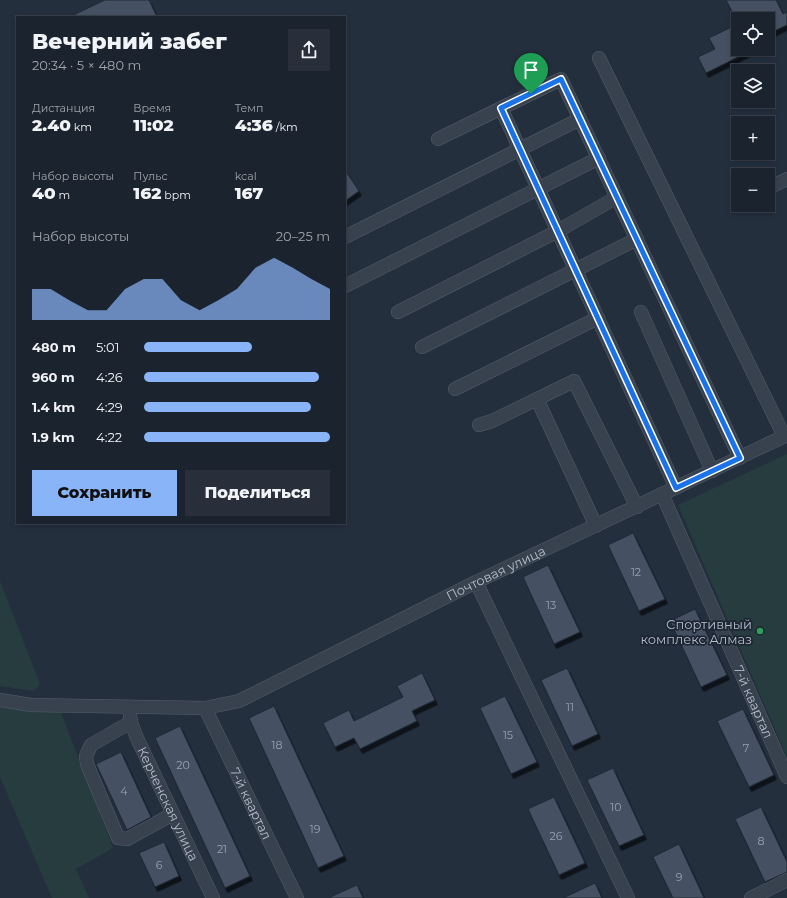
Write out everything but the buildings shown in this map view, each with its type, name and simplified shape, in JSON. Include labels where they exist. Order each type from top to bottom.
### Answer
[{"type":"street","points":[[599,58],[785,436]]},
{"type":"street","points":[[438,139],[561,79],[740,458]]},
{"type":"street","points":[[501,108],[676,488]]},
{"type":"street","points":[[346,236],[580,119]]},
{"type":"street","points":[[346,285],[599,158]]},
{"type":"street","points":[[775,184],[787,178]]},
{"type":"street","points":[[398,312],[558,231],[617,197]]},
{"type":"street","points":[[422,347],[637,239]]},
{"type":"street","points":[[641,312],[712,472]]},
{"type":"street","points":[[455,389],[598,318]]},
{"type":"street","points":[[479,425],[492,422],[574,380],[637,507]]},
{"type":"street","points":[[537,399],[596,526]]},
{"type":"street","name":"Почтовая улица","points":[[0,700],[31,705],[205,708],[239,701],[476,582],[712,472],[785,436]]},
{"type":"street","name":"7-й квартал","points":[[662,494],[787,777]]},
{"type":"street","points":[[476,582],[628,898]]},
{"type":"street","name":"Керченская улица","points":[[129,707],[131,722],[213,898]]},
{"type":"street","name":"7-й квартал","points":[[205,708],[297,898]]},
{"type":"street","points":[[131,722],[91,745],[86,756],[87,764],[118,838],[127,839],[173,814]]},
{"type":"street","points":[[750,898],[787,880]]},
{"type":"green space","name":"Спортивный комплекс Алмаз","points":[[787,454],[787,757],[678,505]]},
{"type":"green space","points":[[0,581],[40,684],[34,691],[0,686]]},
{"type":"green space","points":[[0,703],[60,710],[113,848],[76,869],[89,898],[52,898],[0,777]]},
{"type":"place","name":"Спортивный комплекс Алмаз","points":[[760,631]]},
{"type":"route","points":[[561,79],[740,458],[676,488],[501,108],[531,94],[561,79]]}]
